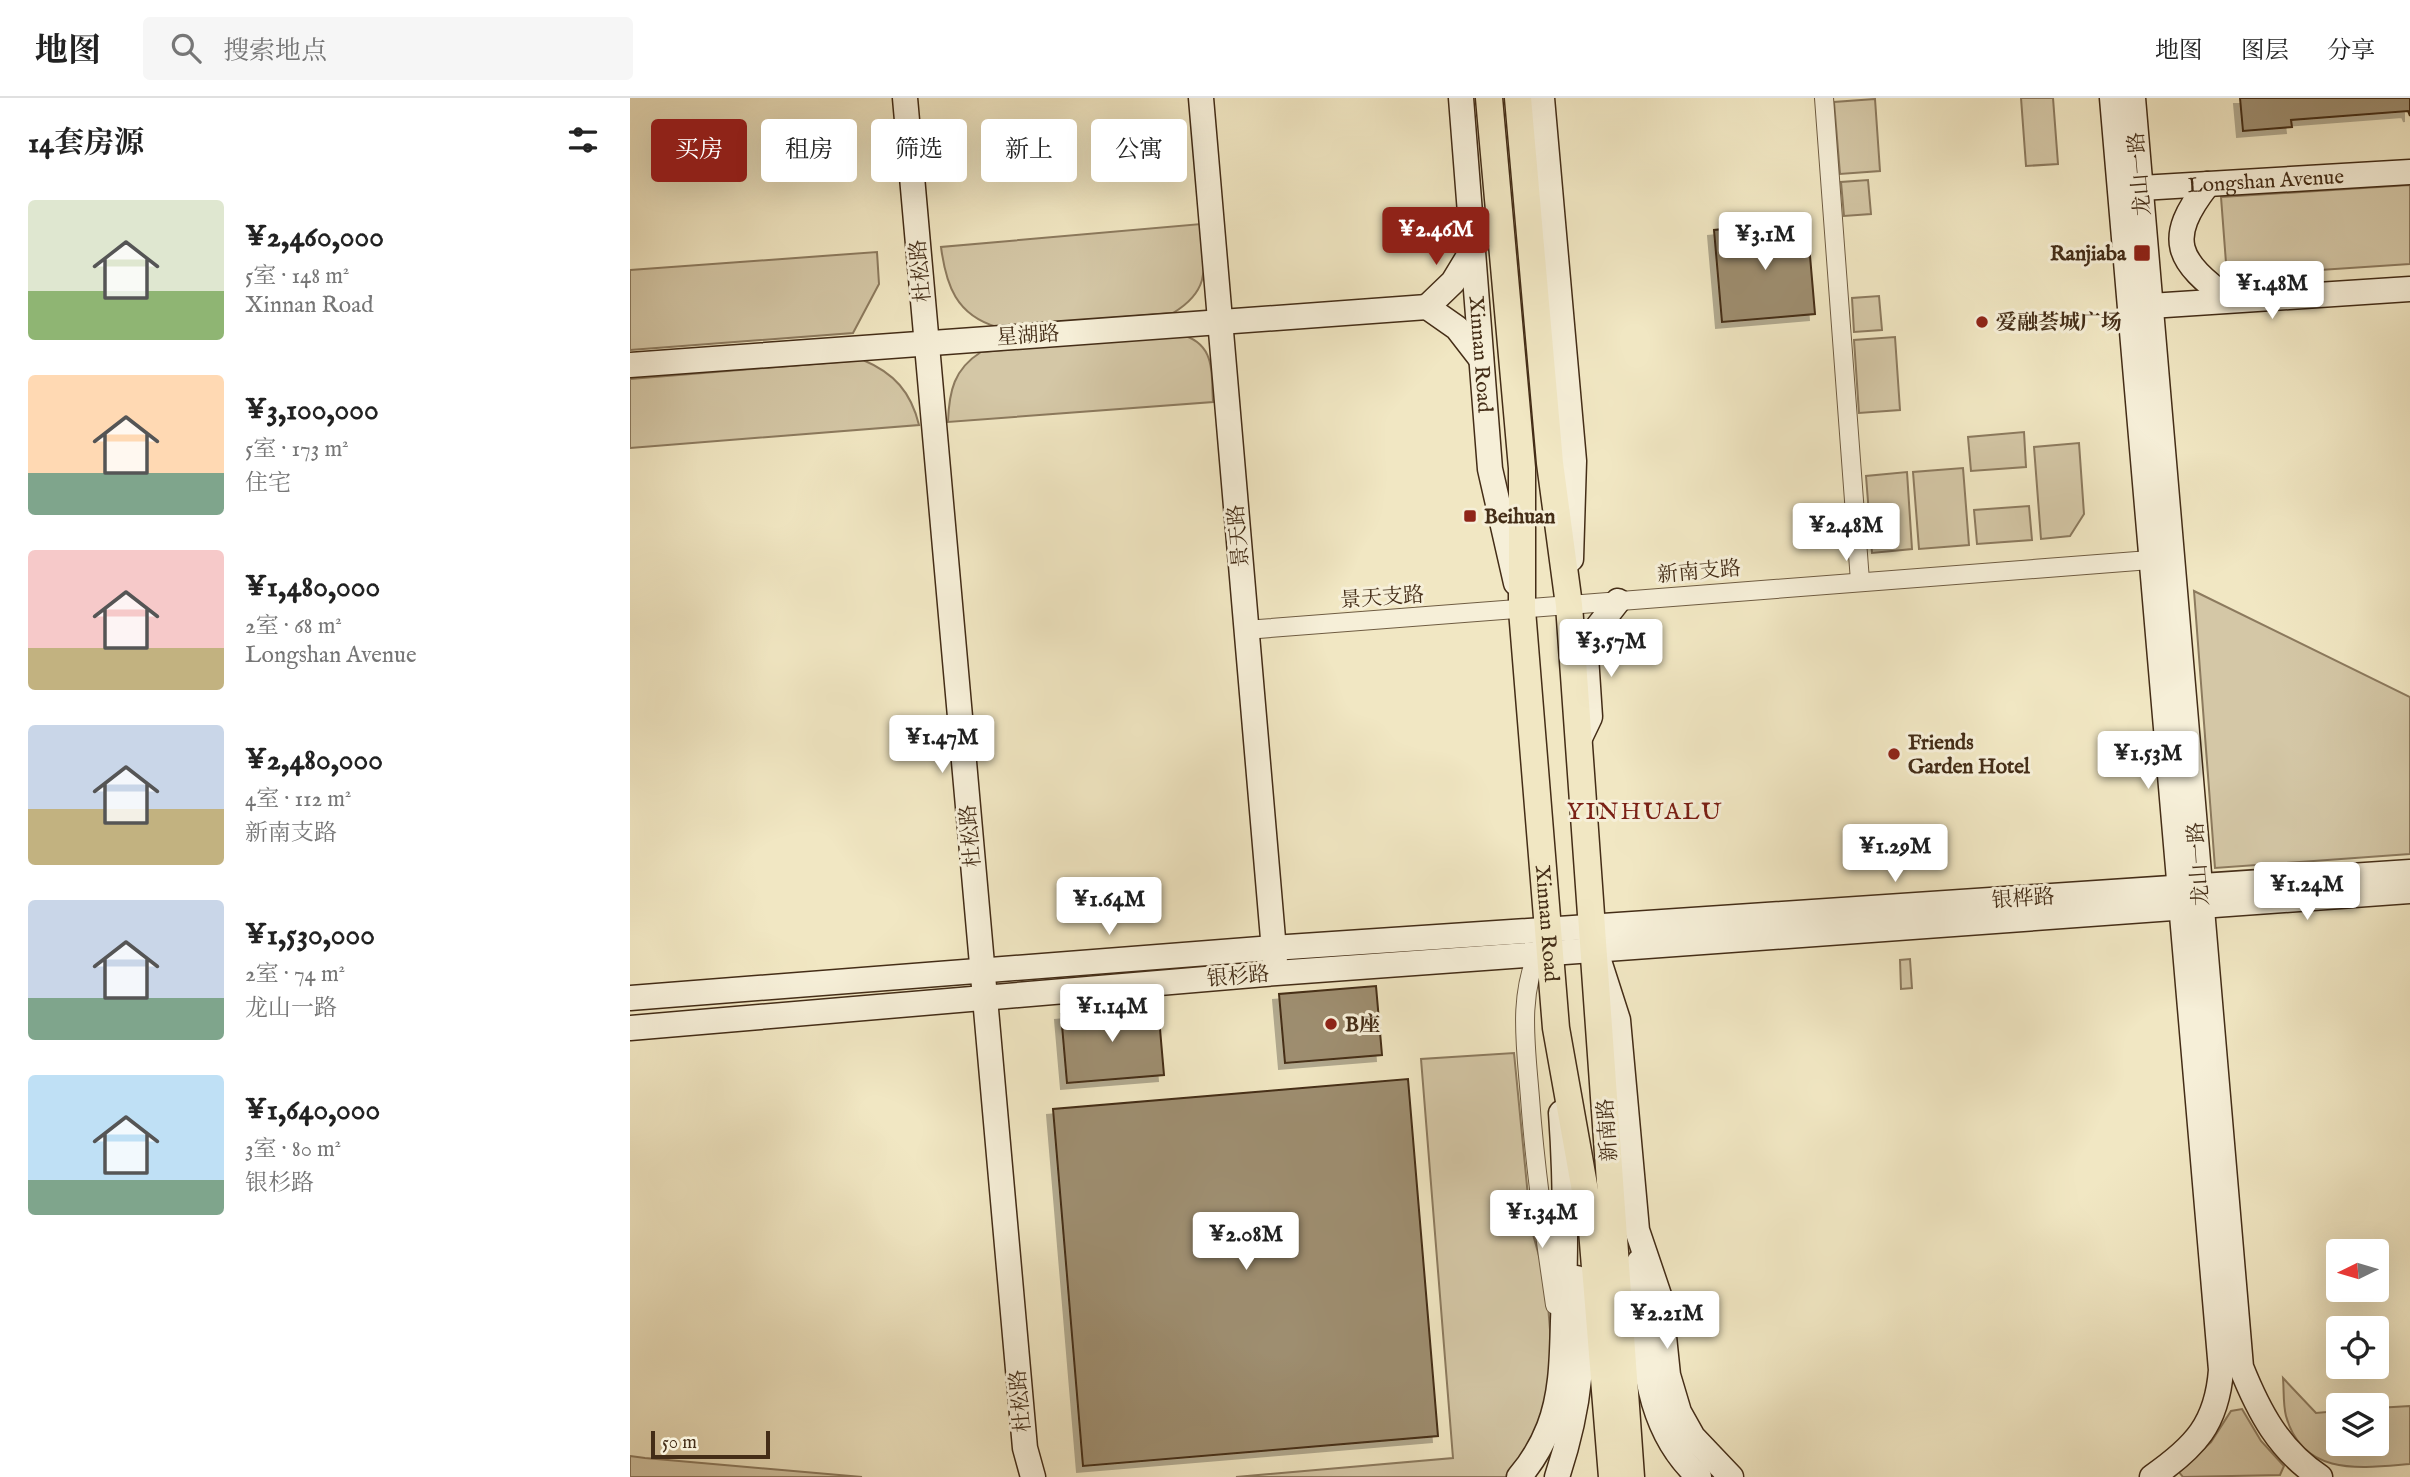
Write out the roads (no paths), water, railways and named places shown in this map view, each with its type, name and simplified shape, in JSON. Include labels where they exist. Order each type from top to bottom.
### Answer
[{"type":"main road","name":"杜松路","points":[[905,98],[1025,1448]]},
{"type":"main road","name":"景天路","points":[[1201,98],[1276,973]]},
{"type":"main road","name":"Xinnan Road","points":[[1461,98],[1490,469],[1522,610]]},
{"type":"main road","name":"Xinnan Road","points":[[1489,98],[1522,468],[1522,610],[1545,946],[1556,1028]]},
{"type":"main road","points":[[1518,98],[1550,463],[1569,605],[1594,938],[1618,1020],[1648,1384],[1663,1428],[1675,1450],[1699,1477]]},
{"type":"main road","points":[[1542,98],[1574,461],[1569,605]]},
{"type":"main road","name":"龙山一路","points":[[2112,98],[2131,189]]},
{"type":"main road","name":"龙山一路","points":[[2133,98],[2131,189],[2190,898],[2221,1370],[2217,1403],[2209,1422],[2194,1444],[2152,1477]]},
{"type":"main road","name":"Longshan Avenue","points":[[2131,189],[2410,172]]},
{"type":"main road","points":[[2208,184],[2190,206],[2181,230],[2184,256],[2200,278],[2231,300]]},
{"type":"main road","points":[[1473,249],[1454,282],[1427,307],[1457,328],[1481,359]]},
{"type":"main road","points":[[2140,306],[2410,289]]},
{"type":"main road","name":"星湖路","points":[[630,365],[1427,307]]},
{"type":"main road","points":[[1579,740],[1590,717],[1586,656],[1593,633],[1618,601]]},
{"type":"main road","name":"银桦路","points":[[2190,898],[2410,872]]},
{"type":"main road","name":"银桦路","points":[[1594,938],[2190,898],[2410,891]]},
{"type":"main road","name":"龙山一路","points":[[2190,898],[2241,1367],[2273,1435],[2298,1462],[2320,1477]]},
{"type":"main road","name":"银杉路","points":[[630,1028],[1276,973],[1545,946],[1594,938]]},
{"type":"main road","name":"新南路","points":[[1594,938],[1631,1477]]},
{"type":"main road","name":"银杉路","points":[[630,998],[1273,948],[1545,946]]},
{"type":"main road","points":[[1556,1028],[1566,1173],[1581,1308],[1582,1352],[1573,1428],[1557,1477]]},
{"type":"main road","name":"新南路","points":[[1556,1028],[1592,1230],[1612,1477]]},
{"type":"main road","points":[[1519,1477],[1532,1462],[1550,1426],[1562,1355],[1566,1173]]},
{"type":"main road","points":[[1637,1230],[1660,1298],[1668,1375],[1679,1412],[1693,1437],[1731,1477]]},
{"type":"main road","points":[[1020,1477],[1025,1448]]},
{"type":"main road","points":[[1025,1448],[1033,1477]]},
{"type":"street","points":[[1824,98],[1860,581]]},
{"type":"street","name":"新南支路","points":[[1522,610],[1860,581],[2163,559]]},
{"type":"street","name":"景天支路","points":[[1245,630],[1522,610]]},
{"type":"street","points":[[1545,946],[1527,985],[1523,1015],[1535,1168],[1562,1355]]},
{"type":"place","name":"Ranjiaba","points":[[2142,253]]},
{"type":"place","name":"爱融荟城广场","points":[[1982,322]]},
{"type":"place","name":"Beihuan","points":[[1470,516]]},
{"type":"place","name":"Friends Garden Hotel","points":[[1894,754]]},
{"type":"place","name":"B座","points":[[1331,1024]]},
{"type":"district","name":"YINHUALU","points":[[1645,811]]}]
